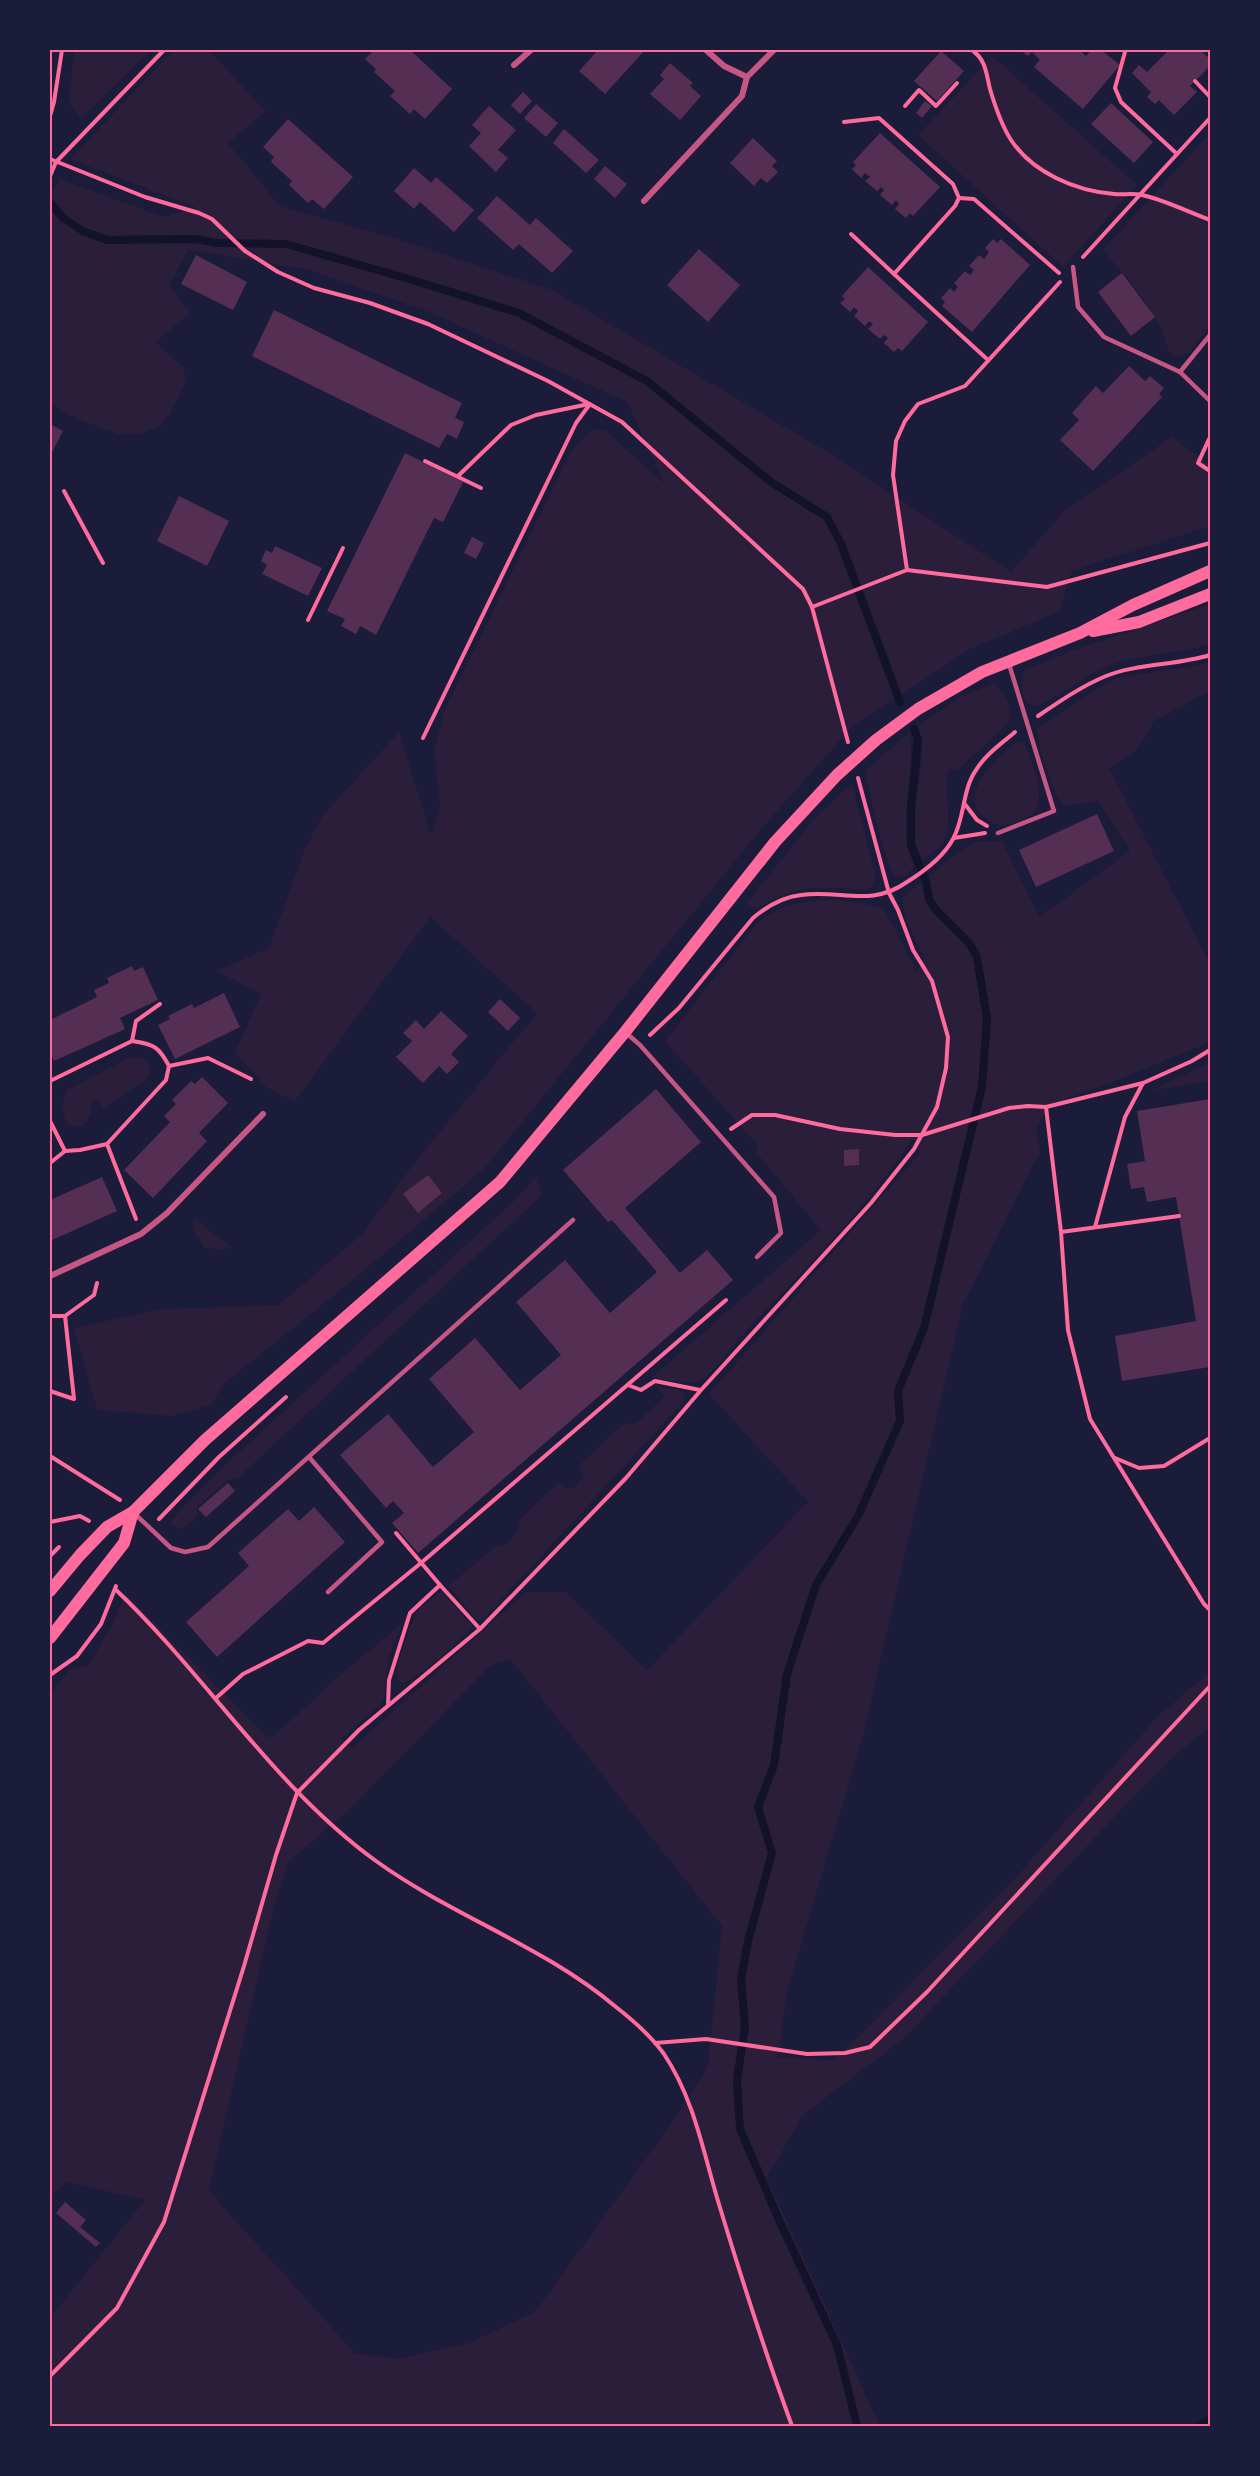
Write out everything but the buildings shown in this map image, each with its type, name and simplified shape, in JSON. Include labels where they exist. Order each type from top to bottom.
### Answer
[{"type":"main road","points":[[50,1591],[107,1527],[133,1512],[205,1440],[500,1182],[625,1032],[775,842],[837,775],[876,740],[948,690],[1007,660],[1080,633],[1132,605],[1210,571]]},
{"type":"main road","points":[[1080,633],[1139,622],[1210,594]]},
{"type":"main road","points":[[50,1638],[123,1543],[133,1512]]},
{"type":"street","points":[[514,65],[531,50]]},
{"type":"street","points":[[706,50],[724,66],[747,77]]},
{"type":"street","points":[[644,201],[742,96],[747,77],[774,50]]},
{"type":"street","points":[[50,1276],[141,1234],[167,1213],[263,1114]]},
{"type":"lane","points":[[1073,267],[1078,307],[1104,337],[1180,372],[1210,401]]},
{"type":"lane","points":[[1180,372],[1210,335]]},
{"type":"lane","points":[[998,833],[1053,811],[1007,660]]},
{"type":"lane","points":[[625,1032],[640,1045],[774,1197],[781,1233],[757,1257]]},
{"type":"lane","points":[[133,1512],[171,1548],[185,1552],[208,1547],[573,1220]]},
{"type":"lane","points":[[309,1457],[382,1542],[328,1592]]},
{"type":"path","points":[[50,116],[62,50]]},
{"type":"path","points":[[50,176],[56,162],[164,50]]},
{"type":"path","points":[[972,50],[986,65],[997,109],[1011,139],[1023,154],[1057,179],[1091,190],[1114,194],[1140,194],[1210,220]]},
{"type":"path","points":[[1125,52],[1115,88],[1121,102],[1177,154]]},
{"type":"path","points":[[1195,81],[1210,97]]},
{"type":"path","points":[[905,106],[919,90],[936,106],[957,83]]},
{"type":"path","points":[[844,122],[879,118],[953,184],[959,198],[955,206],[894,274]]},
{"type":"path","points":[[1073,267],[1210,118]]},
{"type":"path","points":[[50,159],[145,197],[199,213],[212,219],[244,251],[279,272],[314,288],[370,303],[428,324],[548,381],[622,422],[803,589]]},
{"type":"path","points":[[907,570],[893,475],[896,441],[905,421],[918,404],[965,386],[1064,278],[974,198],[959,198]]},
{"type":"path","points":[[851,234],[988,360]]},
{"type":"path","points":[[458,476],[511,425],[536,416],[590,404]]},
{"type":"path","points":[[423,738],[576,423],[590,404]]},
{"type":"path","points":[[1210,437],[1198,463],[1210,471]]},
{"type":"path","points":[[425,461],[480,488]]},
{"type":"path","points":[[64,491],[103,563]]},
{"type":"path","points":[[812,607],[907,570],[1047,587],[1210,543]]},
{"type":"path","points":[[308,620],[343,548]]},
{"type":"path","points":[[640,1045],[679,1008],[753,918],[764,909],[800,895],[864,898],[889,893],[908,882],[940,855],[954,838],[975,771],[985,757],[1026,723],[1069,695],[1108,675],[1188,662],[1210,656]]},
{"type":"path","points":[[964,803],[976,820],[998,833]]},
{"type":"path","points":[[954,838],[976,833],[998,833]]},
{"type":"path","points":[[50,2376],[117,2308],[164,2222],[297,1793],[359,1730],[480,1629],[626,1478],[701,1390],[871,1203],[915,1149],[938,1107],[946,1068],[948,1037],[932,981],[913,950],[889,893]]},
{"type":"path","points":[[132,1041],[136,1021],[160,1004]]},
{"type":"path","points":[[50,1081],[132,1041],[146,1043],[161,1050],[169,1066],[165,1080],[107,1144],[80,1150],[65,1150],[50,1163]]},
{"type":"path","points":[[720,1135],[752,1116],[775,1115],[840,1129],[895,1136],[922,1135],[1009,1108],[1046,1107],[1143,1083],[1192,1061],[1210,1050]]},
{"type":"path","points":[[169,1066],[208,1058],[251,1079]]},
{"type":"path","points":[[1095,1227],[1125,1118],[1143,1083]]},
{"type":"path","points":[[1046,1107],[1068,1330],[1090,1419],[1204,1604],[1210,1610]]},
{"type":"path","points":[[50,1121],[65,1150]]},
{"type":"path","points":[[107,1144],[141,1234]]},
{"type":"path","points":[[1060,1232],[1179,1216]]},
{"type":"path","points":[[50,1316],[65,1316],[94,1295],[97,1283]]},
{"type":"path","points":[[216,1698],[243,1674],[308,1641],[323,1643],[421,1563],[726,1300]]},
{"type":"path","points":[[50,1391],[74,1399],[65,1316]]},
{"type":"path","points":[[628,1384],[641,1390],[655,1381],[701,1390]]},
{"type":"path","points":[[1114,1458],[1139,1468],[1164,1466],[1210,1438]]},
{"type":"path","points":[[50,1455],[118,1499],[133,1512]]},
{"type":"path","points":[[50,1521],[80,1516],[86,1519]]},
{"type":"path","points":[[389,1526],[480,1629]]},
{"type":"path","points":[[388,1706],[389,1680],[410,1613],[440,1585]]},
{"type":"path","points":[[50,1675],[77,1656],[101,1624],[115,1589],[216,1698],[297,1793],[375,1860],[472,1918],[553,1962],[596,1990],[640,2026],[678,2078],[695,2117],[731,2244],[792,2427]]},
{"type":"path","points":[[654,2043],[713,2040],[807,2054],[844,2053],[870,2047],[927,1992],[1210,1686]]},
{"type":"shaded area","points":[[74,50],[151,50],[80,119],[69,100]]},
{"type":"shaded area","points":[[174,50],[208,50],[266,111],[228,143],[280,206],[411,243],[552,290],[826,451],[1011,572],[1065,510],[1172,437],[1210,465],[1210,526],[1072,571],[1059,612],[972,648],[851,728],[762,828],[484,1169],[354,1279],[224,1384],[211,1405],[172,1416],[97,1410],[74,1328],[160,1309],[279,1305],[363,1233],[412,1166],[537,1013],[430,917],[295,1101],[267,1088],[235,1052],[261,994],[216,971],[269,948],[304,851],[323,815],[399,732],[431,835],[440,805],[434,752],[444,712],[571,451],[592,429],[606,431],[665,484],[627,402],[429,312],[306,269],[188,250],[169,286],[191,313],[155,342],[183,367],[186,381],[170,414],[160,426],[139,434],[118,434],[79,420],[50,403],[50,195],[60,179],[164,217],[195,207],[70,159]]},
{"type":"shaded area","points":[[992,56],[1137,185],[1063,267],[918,135]]},
{"type":"shaded area","points":[[1210,133],[1210,325],[1189,353],[1175,357],[1168,348],[1157,320],[1103,250]]},
{"type":"shaded area","points":[[1210,604],[1210,644],[1110,665],[1040,705],[1027,703],[1021,687],[1025,670],[1074,650]]},
{"type":"shaded area","points":[[1210,662],[1210,691],[1154,721],[1137,750],[1109,768],[1210,964],[1210,1042],[1050,1105],[1036,1127],[1040,1152],[963,1304],[863,1736],[787,1992],[778,2057],[835,2060],[1011,1883],[1158,1716],[1210,1672],[1210,1727],[1172,1757],[903,2039],[802,2116],[767,2178],[880,2426],[50,2426],[50,2318],[145,2200],[67,2182],[50,2197],[50,1695],[69,1670],[89,1665],[114,1621],[125,1593],[268,1738],[277,1733],[341,1674],[404,1622],[389,1655],[384,1697],[378,1707],[342,1739],[352,1748],[526,1592],[566,1592],[647,1670],[808,1502],[709,1394],[920,1153],[913,1138],[852,1218],[705,1378],[690,1383],[651,1378],[821,1230],[755,1151],[759,1147],[665,1041],[757,923],[771,914],[801,902],[835,900],[884,909],[917,972],[924,957],[905,918],[902,898],[976,841],[1002,841],[1039,917],[1130,851],[1098,801],[1063,806],[1046,769],[1037,729],[1098,688],[1119,677]],"holes":[[[511,1660],[722,1926],[708,2066],[678,2114],[535,2312],[469,2343],[398,2359],[355,2353],[209,2191],[272,1915],[288,1862],[346,1813],[490,1666]]]},
{"type":"shaded area","points":[[994,683],[1007,700],[1010,710],[1009,722],[957,771],[949,769],[947,778],[948,829],[939,847],[922,860],[913,829],[922,755],[918,726],[958,698]]},
{"type":"shaded area","points":[[910,732],[911,760],[906,831],[907,845],[914,867],[905,876],[896,877],[891,870],[882,843],[865,771]]},
{"type":"shaded area","points":[[1024,741],[1037,780],[1039,801],[1036,810],[1029,816],[1002,826],[988,820],[980,813],[975,805],[977,787],[989,768],[1006,750]]},
{"type":"shaded area","points":[[852,783],[876,877],[873,887],[867,890],[823,888],[798,891],[757,909],[746,904],[815,818]]},
{"type":"shaded area","points":[[140,1056],[151,1070],[146,1080],[103,1109],[98,1099],[95,1099],[90,1107],[91,1115],[84,1125],[74,1127],[67,1124],[62,1107],[67,1090],[125,1060]]},
{"type":"shaded area","points":[[1210,1062],[1210,1081],[1151,1091]]},
{"type":"shaded area","points":[[537,1176],[542,1195],[238,1478],[227,1481],[197,1507],[197,1517],[183,1529],[171,1525],[171,1520],[226,1464],[515,1200]]},
{"type":"shaded area","points":[[194,1218],[232,1248],[222,1250],[205,1248],[192,1228]]},
{"type":"shaded area","points":[[656,1387],[679,1389],[685,1395],[684,1401],[488,1614],[480,1621],[477,1620],[448,1586],[496,1546],[510,1542],[518,1530],[518,1521],[559,1482],[564,1488],[575,1488],[583,1475],[579,1465],[623,1424],[636,1423],[665,1396]]},
{"type":"shaded area","points":[[441,1591],[472,1626],[430,1666],[403,1683],[398,1681],[397,1667],[416,1612]]},
{"type":"waterway","points":[[50,202],[63,218],[83,231],[107,240],[195,239],[217,243],[286,244],[409,279],[519,313],[647,381],[771,482],[827,517],[841,544],[900,702]]},
{"type":"waterway","points":[[857,2426],[837,2345],[740,2129],[737,2080],[745,2026],[741,1980],[748,1941],[772,1853],[758,1807],[774,1765],[787,1674],[816,1585],[858,1516],[900,1421],[898,1391],[924,1328],[982,1087],[987,1019],[977,957],[969,943],[936,910],[929,899],[926,881],[911,845],[911,809],[918,740],[914,729]]},
{"type":"waterway","points":[[1199,2426],[1210,2418]]}]
